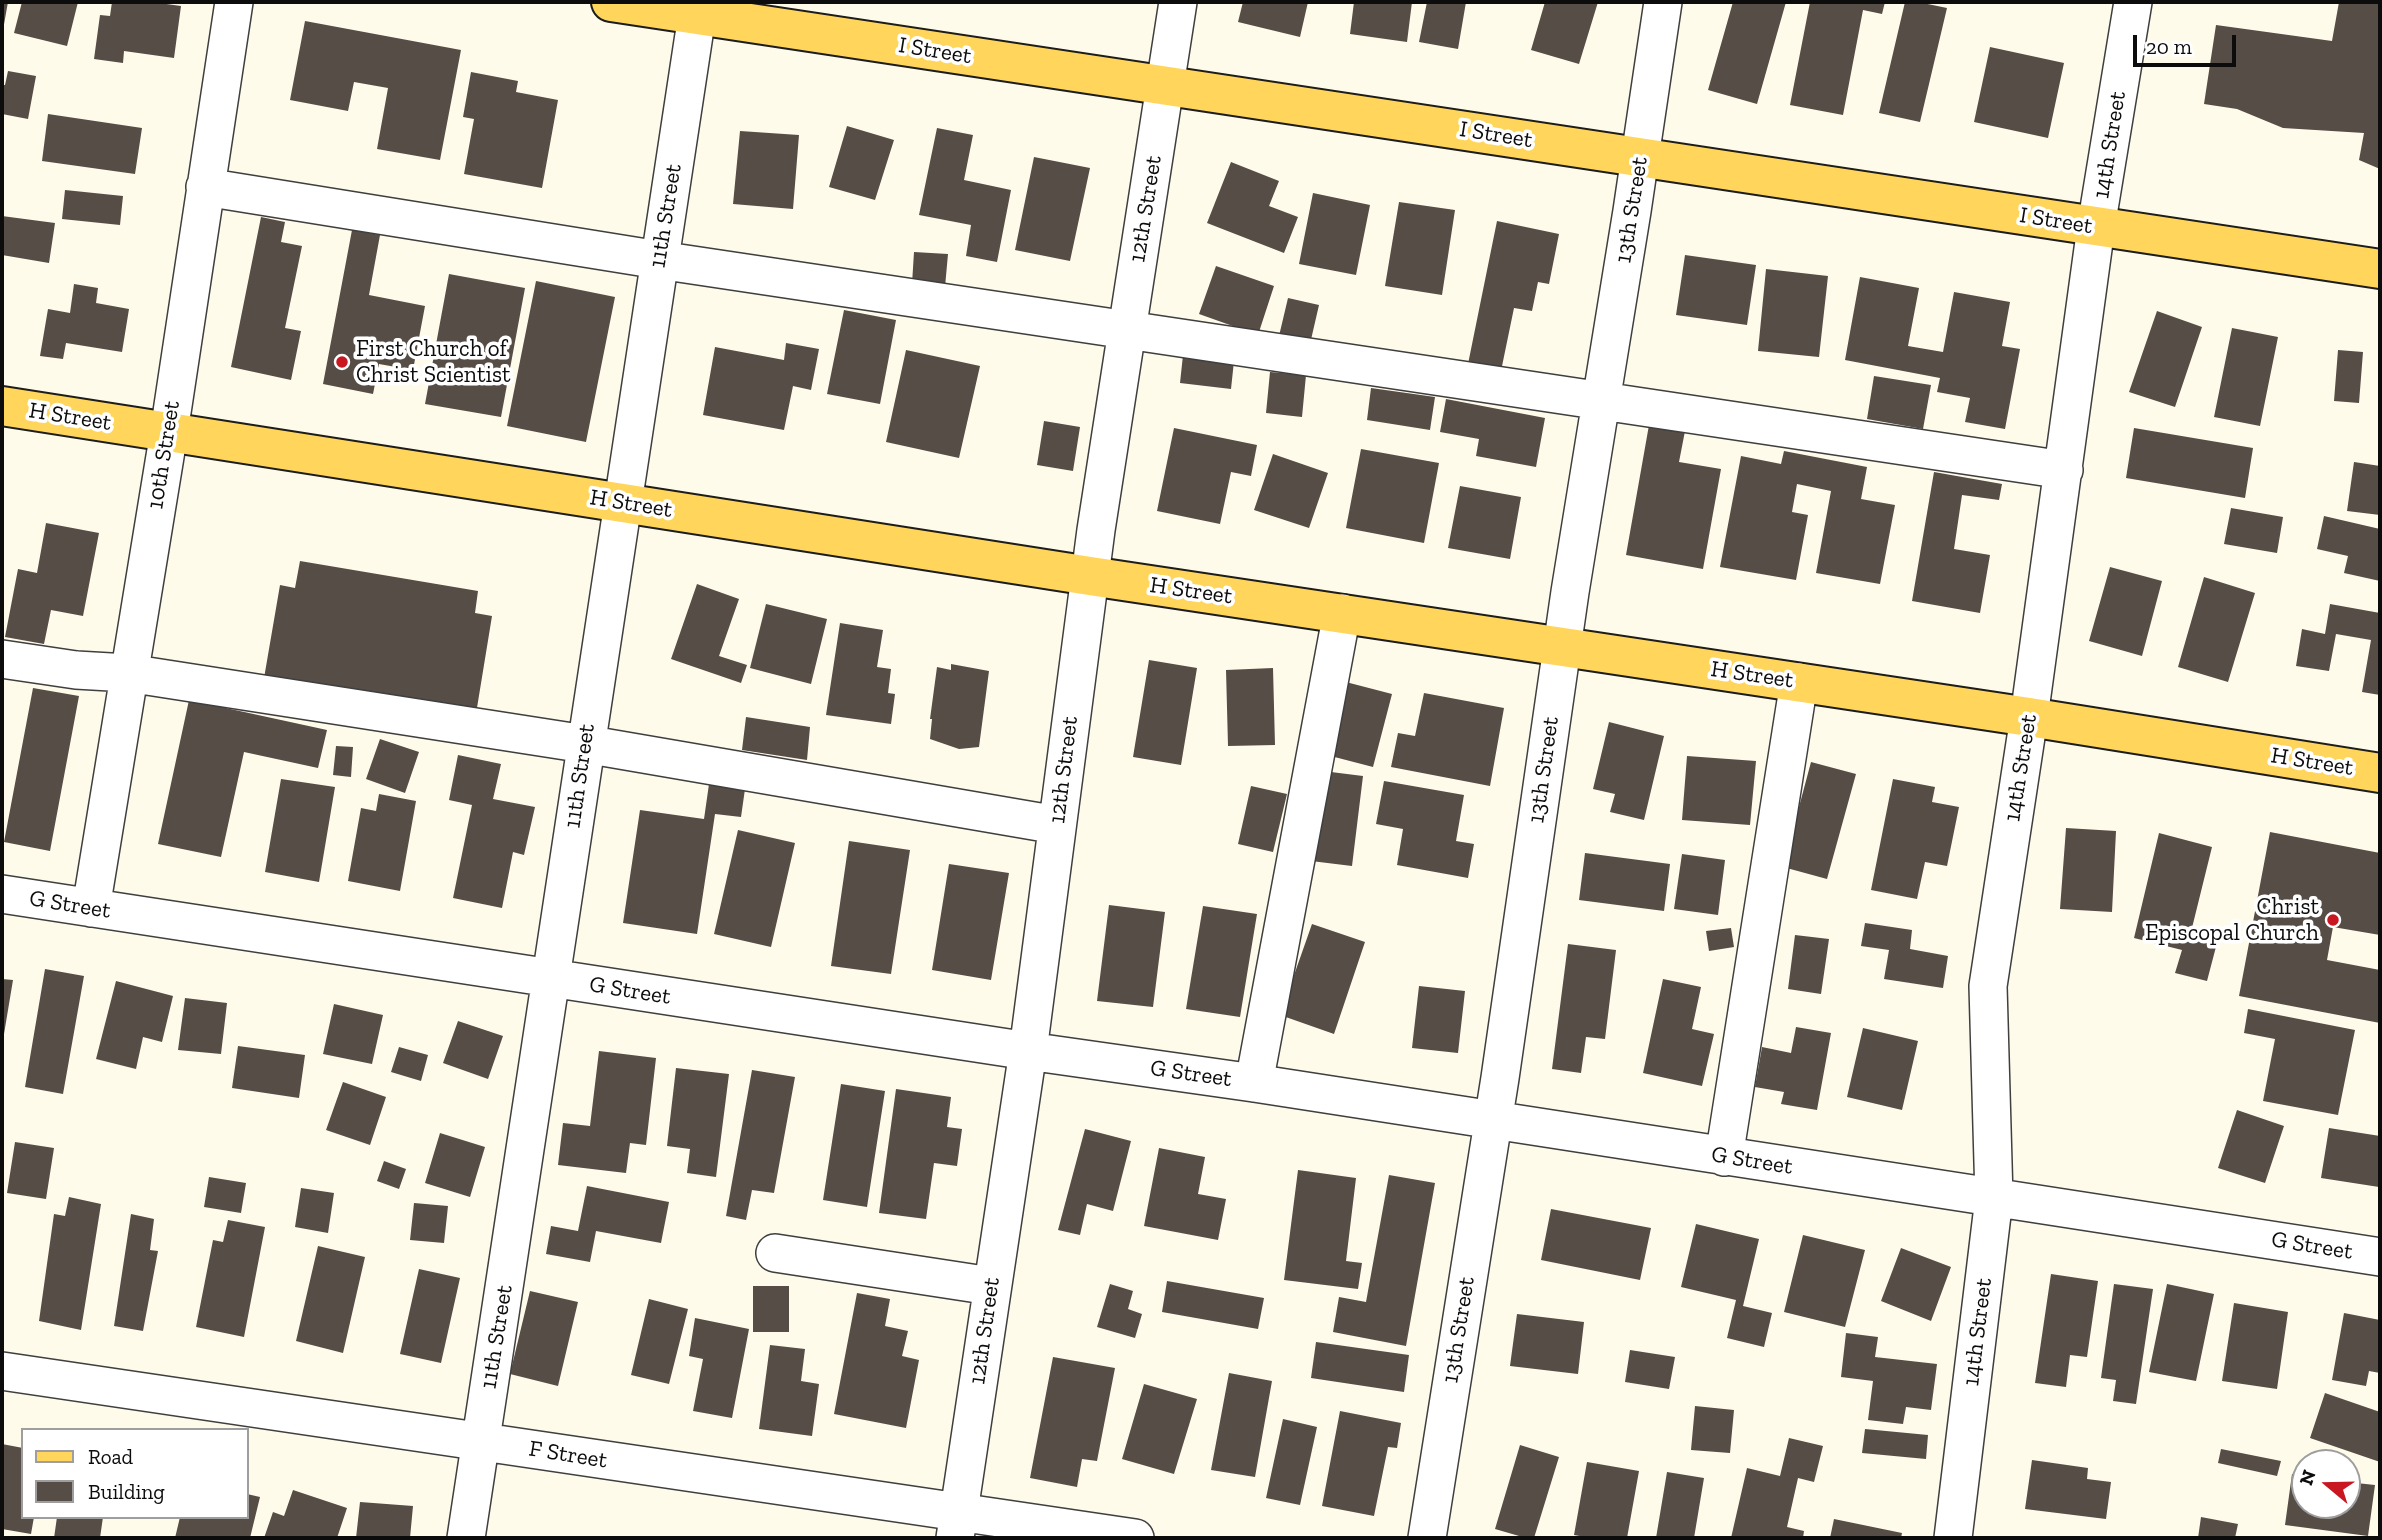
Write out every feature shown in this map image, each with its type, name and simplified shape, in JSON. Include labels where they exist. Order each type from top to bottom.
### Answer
[{"type":"main road","name":"I Street","points":[[611,2],[2380,269]]},
{"type":"main road","name":"H Street","points":[[2,407],[2380,773]]},
{"type":"street","name":"10th Street","points":[[91,908],[169,432],[234,2]]},
{"type":"street","name":"12th Street","points":[[957,1526],[1028,1051],[1090,576],[1178,2]]},
{"type":"street","name":"13th Street","points":[[1427,1538],[1492,1120],[1561,647],[1663,2]]},
{"type":"street","name":"14th Street","points":[[1954,1538],[1994,1198],[1988,986],[2029,717],[2096,227],[2133,2]]},
{"type":"street","name":"11th Street","points":[[466,1538],[697,15]]},
{"type":"street","points":[[205,187],[659,260],[2064,470]]},
{"type":"street","points":[[1254,1083],[1342,613]]},
{"type":"street","points":[[2,659],[76,670],[128,673],[585,744],[1057,825]]},
{"type":"street","points":[[1724,1157],[1798,682]]},
{"type":"street","name":"G Street","points":[[2,894],[2380,1257]]},
{"type":"street","points":[[775,1253],[992,1286]]},
{"type":"street","name":"F Street","points":[[2,1371],[481,1442],[957,1526],[1135,1538]]},
{"type":"building","points":[[2,2],[8,2],[3,30],[2,30]]},
{"type":"building","points":[[22,2],[78,2],[67,46],[14,33]]},
{"type":"building","points":[[112,2],[152,2],[181,6],[174,58],[124,51],[123,63],[94,59],[100,15],[110,16]]},
{"type":"building","points":[[1243,2],[1308,2],[1300,37],[1238,22]]},
{"type":"building","points":[[1354,2],[1412,2],[1407,42],[1350,34]]},
{"type":"building","points":[[1427,2],[1466,2],[1458,49],[1419,42]]},
{"type":"building","points":[[1545,2],[1598,2],[1579,64],[1531,50]]},
{"type":"building","points":[[1733,2],[1786,2],[1757,104],[1708,90]]},
{"type":"building","points":[[1810,2],[1885,2],[1882,14],[1863,10],[1843,115],[1790,105]]},
{"type":"building","points":[[1905,2],[1947,8],[1920,122],[1879,113]]},
{"type":"building","points":[[2339,2],[2380,2],[2380,169],[2359,160],[2364,133],[2283,128],[2237,109],[2204,104],[2216,25],[2332,41]]},
{"type":"building","points":[[305,21],[461,50],[440,160],[377,149],[388,88],[354,82],[348,111],[290,100]]},
{"type":"building","points":[[1990,47],[2064,63],[2048,138],[1974,122]]},
{"type":"building","points":[[8,71],[36,76],[28,119],[2,114],[2,85],[5,85]]},
{"type":"building","points":[[471,72],[518,81],[516,92],[558,100],[542,188],[464,174],[474,119],[463,117]]},
{"type":"building","points":[[48,114],[142,128],[135,174],[42,161]]},
{"type":"building","points":[[847,126],[894,140],[875,200],[829,187]]},
{"type":"building","points":[[937,128],[973,135],[964,180],[1011,190],[997,262],[966,256],[971,225],[919,215]]},
{"type":"building","points":[[740,131],[799,135],[793,209],[733,204]]},
{"type":"building","points":[[1034,157],[1090,168],[1070,261],[1015,250]]},
{"type":"building","points":[[1231,162],[1279,181],[1269,206],[1298,217],[1284,253],[1207,223]]},
{"type":"building","points":[[65,190],[123,196],[120,225],[62,219]]},
{"type":"building","points":[[1313,193],[1370,205],[1356,275],[1299,264]]},
{"type":"building","points":[[1399,202],[1455,210],[1442,295],[1385,286]]},
{"type":"building","points":[[2,216],[55,223],[49,263],[2,255]]},
{"type":"building","points":[[261,217],[285,222],[281,242],[302,246],[285,328],[301,331],[291,380],[231,367]]},
{"type":"building","points":[[1497,221],[1559,234],[1549,284],[1538,282],[1532,311],[1514,308],[1501,371],[1468,364]]},
{"type":"building","points":[[352,230],[380,235],[369,295],[425,306],[413,370],[379,364],[373,394],[323,384]]},
{"type":"building","points":[[914,252],[948,254],[945,287],[912,284]]},
{"type":"building","points":[[1685,255],[1756,265],[1747,325],[1676,315]]},
{"type":"building","points":[[1216,266],[1274,286],[1258,335],[1199,314]]},
{"type":"building","points":[[1766,269],[1828,276],[1819,357],[1758,351]]},
{"type":"building","points":[[449,274],[525,288],[501,417],[425,404]]},
{"type":"building","points":[[1860,277],[1919,288],[1908,346],[1943,352],[1954,292],[2010,302],[2002,346],[2020,349],[2005,429],[1965,422],[1970,398],[1937,392],[1940,378],[1845,360]]},
{"type":"building","points":[[536,281],[615,297],[586,442],[507,426]]},
{"type":"building","points":[[74,284],[98,288],[96,303],[129,309],[122,352],[66,343],[63,359],[40,356],[48,309],[70,313]]},
{"type":"building","points":[[1288,298],[1319,305],[1310,344],[1279,336]]},
{"type":"building","points":[[844,310],[896,320],[880,404],[827,394]]},
{"type":"building","points":[[2157,311],[2202,327],[2175,407],[2129,392]]},
{"type":"building","points":[[2232,328],[2278,337],[2260,426],[2214,417]]},
{"type":"building","points":[[786,343],[819,349],[811,390],[793,386],[784,430],[703,415],[715,347],[784,360]]},
{"type":"building","points":[[906,350],[980,366],[959,458],[886,442]]},
{"type":"building","points":[[2338,350],[2363,352],[2359,403],[2334,401]]},
{"type":"building","points":[[1183,355],[1234,361],[1231,389],[1180,383]]},
{"type":"building","points":[[1270,372],[1306,375],[1302,417],[1266,413]]},
{"type":"building","points":[[1874,376],[1931,385],[1923,429],[1867,419]]},
{"type":"building","points":[[1371,388],[1435,397],[1430,430],[1367,420]]},
{"type":"building","points":[[1446,399],[1545,418],[1536,467],[1476,456],[1479,439],[1440,432]]},
{"type":"building","points":[[1044,421],[1080,427],[1073,471],[1037,465]]},
{"type":"building","points":[[1649,425],[1685,431],[1679,462],[1721,469],[1703,569],[1626,555]]},
{"type":"building","points":[[1174,428],[1257,445],[1251,476],[1231,472],[1220,524],[1157,511]]},
{"type":"building","points":[[2134,428],[2253,448],[2245,498],[2126,478]]},
{"type":"building","points":[[1361,449],[1439,463],[1424,543],[1346,528]]},
{"type":"building","points":[[1784,451],[1867,467],[1861,499],[1895,505],[1880,584],[1816,573],[1831,491],[1797,484],[1792,512],[1808,515],[1796,580],[1720,567],[1741,456],[1781,464]]},
{"type":"building","points":[[1273,454],[1328,473],[1309,528],[1254,510]]},
{"type":"building","points":[[2354,462],[2380,466],[2380,515],[2347,511]]},
{"type":"building","points":[[1934,472],[2002,484],[1999,500],[1962,495],[1954,549],[1990,555],[1980,613],[1912,601]]},
{"type":"building","points":[[1460,486],[1521,497],[1510,559],[1448,548]]},
{"type":"building","points":[[2231,508],[2283,517],[2277,553],[2224,544]]},
{"type":"building","points":[[2324,516],[2380,529],[2380,581],[2344,573],[2348,556],[2317,549]]},
{"type":"building","points":[[46,523],[99,533],[83,616],[51,610],[44,644],[5,637],[18,569],[37,573]]},
{"type":"building","points":[[300,561],[478,591],[475,613],[492,616],[475,720],[263,684],[280,585],[295,588]]},
{"type":"building","points":[[2110,567],[2162,581],[2142,656],[2089,641]]},
{"type":"building","points":[[2204,577],[2255,593],[2228,682],[2178,667]]},
{"type":"building","points":[[697,584],[739,599],[719,656],[747,665],[741,683],[671,659]]},
{"type":"building","points":[[766,604],[827,619],[811,684],[750,668]]},
{"type":"building","points":[[2330,604],[2380,613],[2380,695],[2362,692],[2371,640],[2336,634],[2329,671],[2296,666],[2302,629],[2325,634]]},
{"type":"building","points":[[840,623],[883,630],[877,667],[891,669],[888,693],[895,694],[891,724],[826,715]]},
{"type":"building","points":[[1149,660],[1197,668],[1181,765],[1133,757]]},
{"type":"building","points":[[951,664],[989,671],[979,747],[959,749],[930,739],[937,667],[951,670]]},
{"type":"building","points":[[1273,668],[1275,745],[1228,746],[1226,670]]},
{"type":"building","points":[[1342,681],[1392,694],[1373,767],[1323,754]]},
{"type":"building","points":[[33,688],[79,696],[50,851],[4,842]]},
{"type":"building","points":[[1424,693],[1504,708],[1490,786],[1391,767],[1398,733],[1415,736]]},
{"type":"building","points":[[189,700],[327,730],[318,768],[244,752],[221,857],[158,844]]},
{"type":"building","points":[[746,717],[810,727],[807,760],[742,750]]},
{"type":"building","points":[[1609,722],[1664,736],[1644,820],[1610,812],[1615,794],[1593,789]]},
{"type":"building","points":[[380,739],[419,752],[405,793],[366,779]]},
{"type":"building","points":[[336,746],[353,747],[351,777],[333,775]]},
{"type":"building","points":[[458,755],[501,764],[493,799],[535,807],[524,855],[513,852],[502,908],[453,898],[472,805],[449,800]]},
{"type":"building","points":[[1687,756],[1756,761],[1750,825],[1682,820]]},
{"type":"building","points":[[1811,762],[1856,774],[1827,879],[1783,867]]},
{"type":"building","points":[[1323,771],[1363,776],[1352,866],[1311,861]]},
{"type":"building","points":[[281,779],[335,787],[319,882],[265,872]]},
{"type":"building","points":[[1893,779],[1935,787],[1932,802],[1959,807],[1947,866],[1925,862],[1917,899],[1871,890]]},
{"type":"building","points":[[1384,781],[1464,795],[1456,841],[1474,844],[1468,878],[1397,865],[1403,829],[1376,824]]},
{"type":"building","points":[[709,784],[745,789],[741,817],[715,814],[697,934],[623,923],[640,810],[704,819]]},
{"type":"building","points":[[1251,786],[1287,794],[1273,852],[1238,844]]},
{"type":"building","points":[[379,794],[416,801],[400,891],[348,881],[361,808],[376,811]]},
{"type":"building","points":[[2066,828],[2116,831],[2112,912],[2060,909]]},
{"type":"building","points":[[738,830],[795,843],[771,947],[714,934]]},
{"type":"building","points":[[2270,832],[2380,853],[2380,935],[2333,927],[2327,960],[2380,970],[2380,1023],[2239,996]]},
{"type":"building","points":[[2159,833],[2212,847],[2190,936],[2217,943],[2207,981],[2175,973],[2182,950],[2134,938]]},
{"type":"building","points":[[849,841],[910,850],[891,974],[831,966]]},
{"type":"building","points":[[1585,853],[1670,864],[1664,911],[1579,900]]},
{"type":"building","points":[[1682,854],[1725,860],[1718,915],[1674,909]]},
{"type":"building","points":[[949,864],[1009,873],[991,980],[932,970]]},
{"type":"building","points":[[1109,905],[1165,912],[1153,1007],[1097,1001]]},
{"type":"building","points":[[1203,906],[1257,914],[1240,1017],[1186,1009]]},
{"type":"building","points":[[1865,923],[1912,930],[1910,949],[1948,956],[1943,988],[1884,979],[1889,950],[1861,946]]},
{"type":"building","points":[[1312,924],[1365,942],[1334,1034],[1280,1015]]},
{"type":"building","points":[[1731,928],[1734,947],[1709,951],[1706,931]]},
{"type":"building","points":[[1795,935],[1829,939],[1821,994],[1788,989]]},
{"type":"building","points":[[1568,944],[1616,950],[1605,1039],[1586,1037],[1581,1073],[1552,1069]]},
{"type":"building","points":[[45,969],[84,976],[63,1094],[25,1087]]},
{"type":"building","points":[[2,979],[13,980],[3,1040],[2,1040]]},
{"type":"building","points":[[1663,979],[1701,987],[1692,1029],[1714,1034],[1702,1086],[1643,1073]]},
{"type":"building","points":[[116,981],[173,996],[162,1042],[143,1037],[136,1069],[96,1059]]},
{"type":"building","points":[[1419,986],[1465,991],[1458,1053],[1412,1048]]},
{"type":"building","points":[[185,998],[227,1003],[221,1054],[178,1050]]},
{"type":"building","points":[[334,1004],[383,1015],[372,1064],[323,1054]]},
{"type":"building","points":[[2248,1009],[2355,1030],[2338,1115],[2263,1101],[2275,1039],[2244,1033]]},
{"type":"building","points":[[458,1021],[503,1036],[488,1079],[443,1063]]},
{"type":"building","points":[[1796,1027],[1831,1033],[1817,1110],[1781,1104],[1784,1092],[1755,1087],[1762,1047],[1791,1053]]},
{"type":"building","points":[[1863,1028],[1918,1041],[1902,1110],[1847,1097]]},
{"type":"building","points":[[238,1046],[305,1055],[299,1098],[232,1088]]},
{"type":"building","points":[[399,1047],[428,1055],[421,1081],[391,1072]]},
{"type":"building","points":[[599,1051],[656,1058],[646,1145],[630,1143],[626,1173],[558,1165],[563,1123],[590,1126]]},
{"type":"building","points":[[676,1068],[729,1074],[716,1177],[687,1173],[690,1149],[667,1146]]},
{"type":"building","points":[[752,1070],[795,1077],[774,1193],[752,1190],[746,1220],[726,1216]]},
{"type":"building","points":[[343,1082],[386,1097],[370,1145],[326,1130]]},
{"type":"building","points":[[841,1084],[885,1091],[867,1207],[823,1200]]},
{"type":"building","points":[[896,1089],[951,1097],[947,1127],[962,1129],[957,1166],[934,1163],[926,1219],[879,1213]]},
{"type":"building","points":[[2237,1110],[2284,1126],[2265,1183],[2218,1168]]},
{"type":"building","points":[[2329,1128],[2380,1136],[2379,1187],[2321,1178]]},
{"type":"building","points":[[1085,1129],[1131,1141],[1113,1211],[1087,1204],[1080,1235],[1058,1230]]},
{"type":"building","points":[[440,1133],[485,1147],[470,1197],[425,1183]]},
{"type":"building","points":[[15,1142],[54,1148],[46,1199],[7,1193]]},
{"type":"building","points":[[1159,1148],[1205,1157],[1198,1194],[1226,1199],[1218,1240],[1144,1226]]},
{"type":"building","points":[[384,1161],[406,1169],[399,1189],[377,1181]]},
{"type":"building","points":[[1298,1170],[1356,1178],[1346,1261],[1362,1263],[1358,1289],[1284,1280]]},
{"type":"building","points":[[1389,1175],[1435,1183],[1406,1346],[1333,1332],[1339,1297],[1366,1302]]},
{"type":"building","points":[[209,1177],[246,1183],[241,1213],[204,1207]]},
{"type":"building","points":[[587,1186],[669,1202],[661,1243],[596,1231],[590,1262],[546,1254],[551,1226],[578,1231]]},
{"type":"building","points":[[301,1188],[334,1193],[328,1233],[295,1227]]},
{"type":"building","points":[[69,1197],[101,1204],[81,1330],[39,1321],[54,1214],[65,1216]]},
{"type":"building","points":[[414,1203],[448,1206],[444,1243],[410,1240]]},
{"type":"building","points":[[1551,1209],[1651,1228],[1640,1280],[1541,1260]]},
{"type":"building","points":[[131,1214],[154,1219],[150,1250],[158,1251],[143,1331],[114,1326]]},
{"type":"building","points":[[228,1220],[265,1227],[244,1337],[196,1327],[213,1240],[223,1242]]},
{"type":"building","points":[[1696,1224],[1759,1239],[1743,1306],[1772,1313],[1764,1347],[1727,1338],[1736,1300],[1681,1287]]},
{"type":"building","points":[[1803,1235],[1865,1250],[1845,1327],[1784,1312]]},
{"type":"building","points":[[318,1246],[365,1257],[343,1353],[296,1341]]},
{"type":"building","points":[[1901,1248],[1951,1267],[1931,1321],[1881,1301]]},
{"type":"building","points":[[419,1269],[460,1278],[441,1363],[400,1354]]},
{"type":"building","points":[[2051,1274],[2098,1281],[2087,1357],[2070,1355],[2066,1387],[2035,1383]]},
{"type":"building","points":[[1167,1281],[1264,1298],[1258,1329],[1162,1312]]},
{"type":"building","points":[[1110,1284],[1133,1291],[1128,1309],[1142,1314],[1135,1338],[1097,1327]]},
{"type":"building","points":[[2114,1284],[2153,1289],[2136,1404],[2113,1401],[2116,1380],[2101,1378]]},
{"type":"building","points":[[2167,1284],[2214,1294],[2196,1381],[2149,1372]]},
{"type":"building","points":[[753,1286],[789,1286],[789,1332],[753,1332]]},
{"type":"building","points":[[530,1291],[578,1302],[558,1386],[510,1374]]},
{"type":"building","points":[[857,1293],[890,1299],[885,1326],[908,1331],[902,1356],[919,1360],[906,1428],[834,1414]]},
{"type":"building","points":[[649,1299],[688,1309],[669,1384],[631,1375]]},
{"type":"building","points":[[2234,1303],[2288,1312],[2277,1389],[2222,1381]]},
{"type":"building","points":[[2344,1313],[2380,1320],[2380,1373],[2369,1371],[2366,1386],[2332,1380]]},
{"type":"building","points":[[1517,1314],[1584,1322],[1578,1374],[1510,1366]]},
{"type":"building","points":[[695,1318],[749,1329],[732,1418],[693,1411],[703,1359],[689,1356]]},
{"type":"building","points":[[1846,1333],[1878,1337],[1875,1357],[1937,1364],[1931,1410],[1906,1407],[1903,1424],[1868,1420],[1873,1381],[1841,1377]]},
{"type":"building","points":[[1316,1342],[1409,1355],[1404,1392],[1311,1378]]},
{"type":"building","points":[[770,1345],[805,1349],[801,1381],[819,1384],[812,1436],[759,1429]]},
{"type":"building","points":[[1630,1350],[1675,1357],[1669,1389],[1625,1382]]},
{"type":"building","points":[[1053,1357],[1115,1368],[1097,1461],[1082,1459],[1077,1487],[1030,1478]]},
{"type":"building","points":[[1229,1373],[1272,1381],[1255,1477],[1211,1470]]},
{"type":"building","points":[[1144,1384],[1197,1399],[1174,1474],[1122,1459]]},
{"type":"building","points":[[2325,1393],[2380,1412],[2380,1462],[2361,1455],[2361,1449],[2342,1449],[2310,1438]]},
{"type":"building","points":[[1695,1406],[1734,1410],[1730,1453],[1691,1450]]},
{"type":"building","points":[[1340,1411],[1401,1423],[1397,1448],[1388,1447],[1374,1516],[1322,1506]]},
{"type":"building","points":[[1283,1419],[1317,1427],[1300,1505],[1266,1498]]},
{"type":"building","points":[[1865,1429],[1928,1435],[1926,1459],[1862,1453]]},
{"type":"building","points":[[1789,1438],[1823,1446],[1814,1482],[1798,1478],[1787,1527],[1804,1531],[1803,1538],[1731,1538],[1747,1468],[1780,1476]]},
{"type":"building","points":[[2,1444],[21,1448],[21,1519],[34,1519],[31,1534],[2,1529]]},
{"type":"building","points":[[1520,1445],[1559,1457],[1534,1538],[1495,1529]]},
{"type":"building","points":[[2221,1449],[2281,1461],[2277,1476],[2218,1463]]},
{"type":"building","points":[[2032,1460],[2088,1468],[2087,1479],[2111,1482],[2106,1519],[2025,1509]]},
{"type":"building","points":[[1587,1462],[1639,1471],[1627,1538],[1574,1535]]},
{"type":"building","points":[[1667,1472],[1704,1478],[1694,1538],[1656,1538]]},
{"type":"building","points":[[2291,1481],[2291,1519],[2361,1519],[2361,1484],[2375,1485],[2368,1536],[2285,1525]]},
{"type":"building","points":[[293,1490],[347,1508],[337,1538],[264,1538],[273,1512],[284,1516]]},
{"type":"building","points":[[248,1494],[260,1497],[250,1538],[175,1538],[180,1519],[248,1519]]},
{"type":"building","points":[[360,1502],[413,1506],[410,1538],[356,1538]]},
{"type":"building","points":[[2201,1517],[2238,1524],[2235,1538],[2198,1538]]},
{"type":"building","points":[[57,1519],[103,1519],[100,1538],[54,1538]]},
{"type":"building","points":[[1834,1519],[1902,1533],[1901,1538],[1830,1538]]},
{"type":"place","name":"First Church of Christ Scientist","points":[[342,362]]},
{"type":"place","name":"Christ Episcopal Church","points":[[2333,920]]}]
